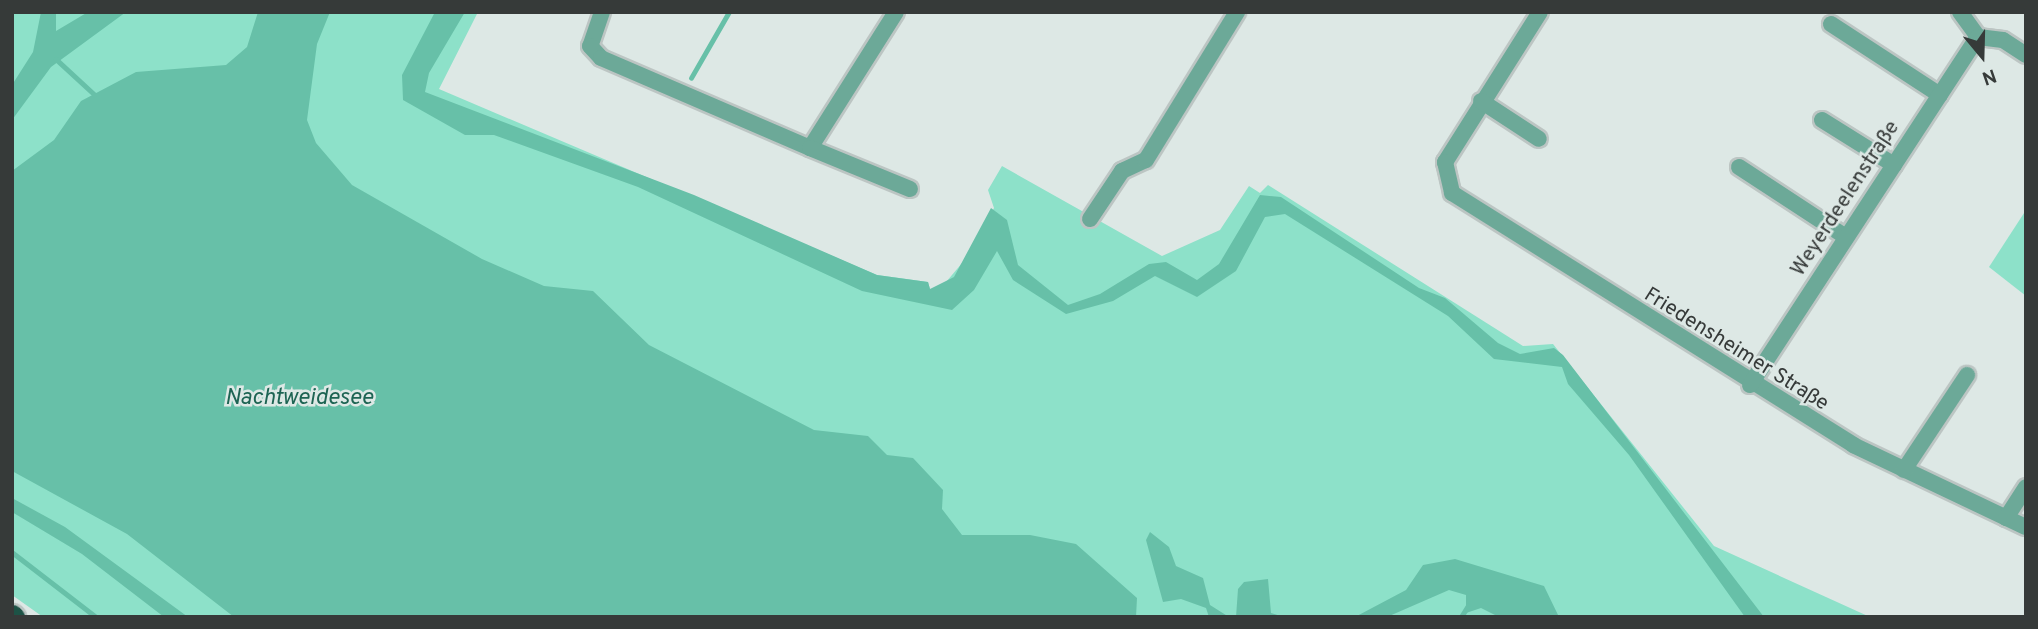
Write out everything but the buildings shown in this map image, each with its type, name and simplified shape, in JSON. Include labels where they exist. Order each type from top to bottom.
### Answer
[{"type":"street","points":[[602,12],[590,46],[601,58],[680,94],[910,189]]},
{"type":"street","points":[[810,148],[896,12]]},
{"type":"street","points":[[1090,219],[1122,171],[1146,160],[1237,12]]},
{"type":"street","points":[[1539,139],[1481,101],[1540,12]]},
{"type":"street","points":[[1960,12],[1978,37],[2003,40],[2026,55]]},
{"type":"street","points":[[1830,24],[1940,95]]},
{"type":"street","name":"Weyerdeelenstraße","points":[[1750,385],[1978,37]]},
{"type":"street","name":"Friedensheimer Straße","points":[[1481,101],[1445,162],[1445,178],[1461,200],[1750,385],[1904,470],[2026,527]]},
{"type":"street","points":[[1822,120],[1894,165]]},
{"type":"street","points":[[1739,167],[1846,237]]},
{"type":"street","points":[[1904,470],[1966,375]]},
{"type":"street","points":[[2006,518],[2026,487]]},
{"type":"shaded area","points":[[12,12],[478,12],[439,89],[877,275],[928,282],[930,289],[941,288],[968,256],[994,208],[988,190],[1002,166],[1162,256],[1220,230],[1249,186],[1260,193],[1268,185],[1523,346],[1553,344],[1714,546],[1870,617],[43,617],[12,595]]},
{"type":"shaded area","points":[[2026,210],[2026,296],[1989,267]]},
{"type":"water","points":[[41,12],[56,12],[56,31],[88,12],[126,12],[51,67],[12,120],[12,85],[33,52]]},
{"type":"water","name":"Nachtweidesee","points":[[258,12],[330,12],[317,44],[307,120],[316,143],[352,185],[482,259],[544,286],[593,291],[649,345],[814,430],[868,436],[887,455],[913,458],[943,490],[942,509],[962,535],[1030,535],[1076,544],[1137,598],[1136,617],[234,617],[127,534],[12,471],[12,171],[54,140],[81,101],[136,72],[226,65],[247,47]]},
{"type":"water","points":[[435,12],[465,12],[429,73],[425,92],[694,195],[877,275],[928,282],[930,289],[954,277],[991,208],[1007,220],[1018,265],[1068,305],[1100,294],[1149,264],[1166,262],[1197,280],[1219,264],[1260,195],[1281,197],[1419,288],[1445,298],[1498,343],[1520,354],[1554,348],[1563,355],[1764,617],[1745,617],[1629,455],[1568,384],[1562,367],[1494,359],[1448,316],[1285,214],[1265,217],[1236,271],[1197,297],[1155,276],[1113,301],[1066,314],[1013,280],[997,251],[974,290],[952,310],[862,291],[638,187],[494,135],[465,135],[403,100],[402,75]]},
{"type":"water","points":[[12,498],[65,527],[188,617],[164,617],[82,554],[12,512]]},
{"type":"water","points":[[1150,532],[1169,547],[1176,566],[1203,578],[1210,605],[1229,617],[1209,617],[1206,608],[1181,599],[1163,602],[1146,540]]},
{"type":"water","points":[[1455,559],[1544,586],[1559,617],[1499,617],[1481,608],[1466,613],[1466,595],[1449,590],[1387,617],[1355,617],[1406,590],[1423,565]]},
{"type":"water","points":[[1268,579],[1271,613],[1284,617],[1236,617],[1238,589],[1244,582]]},
{"type":"waterway","points":[[691,78],[729,12]]},
{"type":"waterway","points":[[56,59],[94,94]]},
{"type":"waterway","points":[[12,552],[96,617]]},
{"type":"waterway","points":[[1461,617],[1468,606]]}]
